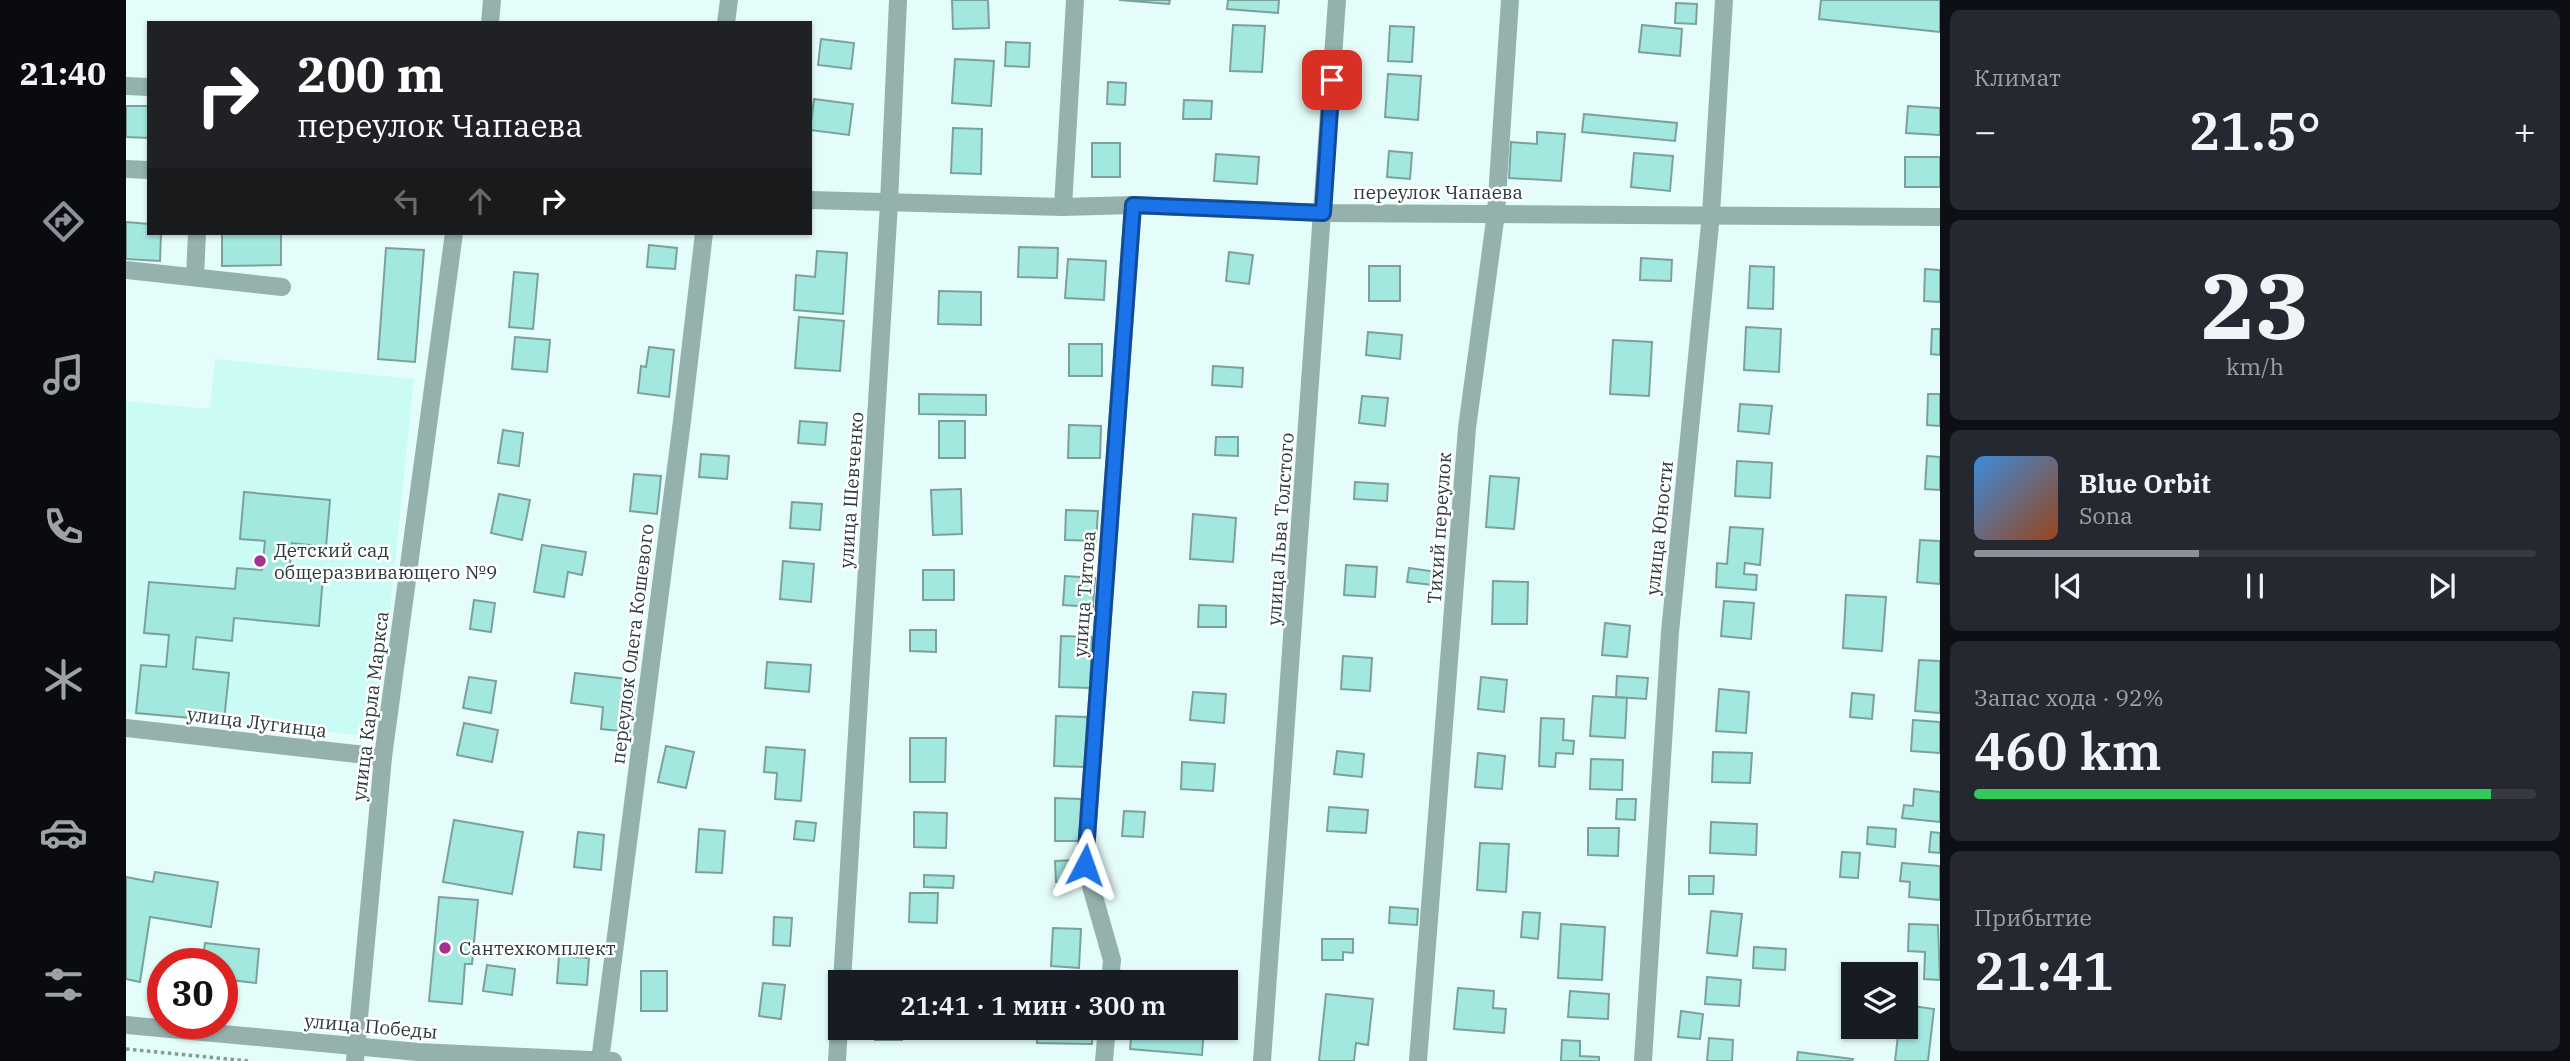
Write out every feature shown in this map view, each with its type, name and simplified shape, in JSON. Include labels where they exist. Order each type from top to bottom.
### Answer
[{"type":"street","points":[[490,21],[492,0]]},
{"type":"street","points":[[726,21],[729,0]]},
{"type":"street","name":"улица Шевченко","points":[[843,970],[889,203],[898,0]]},
{"type":"street","points":[[1063,207],[1075,0]]},
{"type":"street","name":"улица Льва Толстого","points":[[1262,1061],[1337,0]]},
{"type":"street","name":"Тихий переулок","points":[[1418,1061],[1467,428],[1496,213],[1510,0]]},
{"type":"street","name":"улица Юности","points":[[1643,1061],[1670,632],[1711,214],[1724,0]]},
{"type":"street","points":[[126,86],[147,87]]},
{"type":"street","points":[[126,169],[147,170]]},
{"type":"street","name":"переулок Чапаева","points":[[812,200],[1063,207],[1133,205],[1323,213],[1940,217]]},
{"type":"street","name":"улица Титова","points":[[1111,970],[1112,960],[1085,865],[1133,205]]},
{"type":"street","points":[[195,277],[197,235]]},
{"type":"street","name":"улица Карла Маркса","points":[[356,1053],[383,757],[454,235]]},
{"type":"street","name":"переулок Олега Кошевого","points":[[600,1061],[704,235]]},
{"type":"street","points":[[126,270],[282,287]]},
{"type":"street","name":"улица Лугинца","points":[[126,728],[383,757]]},
{"type":"street","name":"улица Победы","points":[[126,1025],[356,1053],[418,1052],[613,1061]]},
{"type":"street","points":[[837,1061],[838,1040]]},
{"type":"street","points":[[1104,1061],[1106,1040]]},
{"type":"path","points":[[126,1049],[248,1061]]},
{"type":"shaded area","name":"Детский сад общеразвивающего №9","points":[[215,359],[414,379],[377,737],[126,712],[126,401],[210,409]]},
{"type":"building","points":[[952,0],[988,0],[989,28],[953,29]]},
{"type":"building","points":[[1119,0],[1170,0],[1169,4]]},
{"type":"building","points":[[1228,0],[1279,0],[1278,13],[1227,9]]},
{"type":"building","points":[[1821,0],[1940,0],[1940,32],[1819,19]]},
{"type":"building","points":[[1676,3],[1697,4],[1696,24],[1675,23]]},
{"type":"building","points":[[1233,25],[1265,26],[1262,72],[1230,71]]},
{"type":"building","points":[[1642,25],[1682,29],[1680,56],[1639,52]]},
{"type":"building","points":[[1390,26],[1414,27],[1412,62],[1388,61]]},
{"type":"building","points":[[821,39],[854,43],[851,69],[818,65]]},
{"type":"building","points":[[1006,42],[1030,43],[1029,67],[1005,66]]},
{"type":"building","points":[[955,59],[994,61],[991,106],[952,103]]},
{"type":"building","points":[[1388,74],[1421,76],[1418,120],[1385,117]]},
{"type":"building","points":[[1108,82],[1126,83],[1125,105],[1107,104]]},
{"type":"building","points":[[814,99],[853,104],[849,135],[812,130]]},
{"type":"building","points":[[1184,100],[1212,101],[1211,119],[1183,119]]},
{"type":"building","points":[[126,106],[147,106],[147,138],[126,137]]},
{"type":"building","points":[[1908,106],[1940,108],[1940,135],[1906,133]]},
{"type":"building","points":[[1584,114],[1677,123],[1675,141],[1582,132]]},
{"type":"building","points":[[953,128],[982,129],[981,174],[951,173]]},
{"type":"building","points":[[1537,132],[1565,134],[1561,181],[1509,178],[1511,142],[1537,144]]},
{"type":"building","points":[[1092,143],[1120,143],[1120,177],[1092,177]]},
{"type":"building","points":[[1389,151],[1412,153],[1410,179],[1387,177]]},
{"type":"building","points":[[1634,153],[1673,156],[1670,191],[1631,187]]},
{"type":"building","points":[[1216,154],[1259,157],[1257,184],[1214,181]]},
{"type":"building","points":[[1905,157],[1940,157],[1940,187],[1905,187]]},
{"type":"building","points":[[126,222],[147,224],[147,235],[161,235],[160,261],[126,259]]},
{"type":"building","points":[[222,235],[281,235],[281,265],[222,266]]},
{"type":"building","points":[[649,245],[677,248],[675,269],[647,267]]},
{"type":"building","points":[[1019,247],[1058,248],[1057,278],[1018,277]]},
{"type":"building","points":[[386,248],[424,250],[415,362],[378,359]]},
{"type":"building","points":[[817,251],[847,253],[843,314],[794,310],[796,275],[815,277]]},
{"type":"building","points":[[1229,252],[1253,255],[1249,284],[1226,281]]},
{"type":"building","points":[[1641,258],[1672,260],[1671,281],[1640,280]]},
{"type":"building","points":[[1068,259],[1106,261],[1104,300],[1065,298]]},
{"type":"building","points":[[1369,266],[1400,266],[1400,301],[1369,301]]},
{"type":"building","points":[[1750,266],[1774,267],[1773,309],[1748,308]]},
{"type":"building","points":[[1925,269],[1940,270],[1940,302],[1924,301]]},
{"type":"building","points":[[514,272],[538,274],[533,329],[509,327]]},
{"type":"building","points":[[939,291],[981,292],[981,325],[938,324]]},
{"type":"building","points":[[799,317],[844,321],[840,371],[795,368]]},
{"type":"building","points":[[1746,327],[1781,329],[1779,372],[1744,370]]},
{"type":"building","points":[[1932,329],[1940,329],[1940,355],[1931,354]]},
{"type":"building","points":[[1368,332],[1402,335],[1400,359],[1366,355]]},
{"type":"building","points":[[515,337],[550,340],[547,372],[512,369]]},
{"type":"building","points":[[1613,340],[1652,342],[1649,396],[1610,394]]},
{"type":"building","points":[[1069,344],[1102,344],[1102,376],[1069,376]]},
{"type":"building","points":[[649,347],[674,350],[669,397],[638,393],[641,366],[646,367]]},
{"type":"building","points":[[1213,366],[1243,368],[1242,387],[1212,385]]},
{"type":"building","points":[[919,394],[986,395],[986,415],[919,414]]},
{"type":"building","points":[[1928,394],[1940,394],[1940,426],[1927,425]]},
{"type":"building","points":[[1362,396],[1388,398],[1385,426],[1359,423]]},
{"type":"building","points":[[1740,404],[1772,406],[1769,434],[1738,431]]},
{"type":"building","points":[[800,421],[827,423],[825,445],[798,443]]},
{"type":"building","points":[[939,421],[965,421],[965,458],[939,458]]},
{"type":"building","points":[[1069,425],[1101,426],[1100,458],[1068,458]]},
{"type":"building","points":[[503,430],[523,433],[519,466],[498,463]]},
{"type":"building","points":[[1216,437],[1238,437],[1238,456],[1215,455]]},
{"type":"building","points":[[701,454],[729,456],[727,479],[699,477]]},
{"type":"building","points":[[1927,456],[1940,457],[1940,490],[1925,489]]},
{"type":"building","points":[[1737,461],[1772,463],[1770,498],[1735,496]]},
{"type":"building","points":[[634,474],[661,476],[657,514],[630,511]]},
{"type":"building","points":[[1490,476],[1519,478],[1514,529],[1486,527]]},
{"type":"building","points":[[1355,482],[1388,484],[1387,501],[1354,499]]},
{"type":"building","points":[[961,489],[962,534],[933,535],[931,490]]},
{"type":"building","points":[[244,492],[330,500],[326,547],[292,543],[289,573],[323,576],[319,626],[234,618],[232,641],[196,637],[193,669],[229,673],[224,721],[136,713],[141,665],[166,667],[169,635],[144,633],[149,582],[235,589],[237,568],[262,570],[265,541],[240,539]]},
{"type":"building","points":[[499,494],[530,500],[522,540],[491,533]]},
{"type":"building","points":[[792,502],[822,504],[820,530],[790,528]]},
{"type":"building","points":[[1066,510],[1098,511],[1096,541],[1065,540]]},
{"type":"building","points":[[1193,514],[1236,518],[1233,562],[1190,559]]},
{"type":"building","points":[[1730,527],[1763,529],[1760,565],[1745,563],[1744,574],[1757,575],[1756,590],[1716,587],[1717,563],[1727,564]]},
{"type":"building","points":[[1920,540],[1940,541],[1940,584],[1917,582]]},
{"type":"building","points":[[542,545],[586,552],[582,575],[568,572],[564,597],[534,592]]},
{"type":"building","points":[[783,561],[814,564],[811,602],[780,599]]},
{"type":"building","points":[[1346,565],[1377,567],[1375,597],[1344,595]]},
{"type":"building","points":[[1409,568],[1444,573],[1442,586],[1407,582]]},
{"type":"building","points":[[923,570],[954,570],[954,600],[923,600]]},
{"type":"building","points":[[1065,576],[1095,578],[1093,607],[1063,605]]},
{"type":"building","points":[[1493,581],[1528,582],[1527,624],[1492,624]]},
{"type":"building","points":[[1846,595],[1886,597],[1882,651],[1843,648]]},
{"type":"building","points":[[474,600],[495,603],[491,632],[470,629]]},
{"type":"building","points":[[1724,601],[1754,603],[1751,639],[1721,636]]},
{"type":"building","points":[[1199,605],[1226,606],[1226,627],[1198,627]]},
{"type":"building","points":[[1605,623],[1630,626],[1627,657],[1602,655]]},
{"type":"building","points":[[910,630],[936,630],[936,652],[910,651]]},
{"type":"building","points":[[1061,636],[1092,637],[1090,688],[1059,687]]},
{"type":"building","points":[[1343,656],[1372,658],[1370,691],[1341,689]]},
{"type":"building","points":[[1919,660],[1940,661],[1940,713],[1915,711]]},
{"type":"building","points":[[767,662],[811,665],[809,692],[765,688]]},
{"type":"building","points":[[575,673],[636,680],[630,732],[601,729],[603,707],[571,703]]},
{"type":"building","points":[[1617,676],[1648,678],[1646,699],[1616,697]]},
{"type":"building","points":[[469,677],[496,681],[491,713],[463,708]]},
{"type":"building","points":[[1481,677],[1507,680],[1504,712],[1478,709]]},
{"type":"building","points":[[1719,689],[1749,692],[1746,733],[1716,731]]},
{"type":"building","points":[[1193,692],[1226,694],[1224,723],[1190,720]]},
{"type":"building","points":[[1852,693],[1874,695],[1872,719],[1850,717]]},
{"type":"building","points":[[1593,696],[1627,698],[1625,738],[1590,736]]},
{"type":"building","points":[[1056,716],[1087,717],[1086,767],[1054,766]]},
{"type":"building","points":[[1541,718],[1564,719],[1563,740],[1574,741],[1573,754],[1556,753],[1555,767],[1539,766]]},
{"type":"building","points":[[1913,720],[1940,722],[1940,753],[1911,751]]},
{"type":"building","points":[[464,723],[498,730],[492,762],[457,755]]},
{"type":"building","points":[[910,738],[946,738],[945,782],[910,782]]},
{"type":"building","points":[[666,746],[694,752],[686,788],[658,782]]},
{"type":"building","points":[[766,747],[805,750],[801,801],[775,799],[777,773],[764,772]]},
{"type":"building","points":[[1337,751],[1364,754],[1362,777],[1334,774]]},
{"type":"building","points":[[1713,752],[1752,753],[1750,783],[1712,782]]},
{"type":"building","points":[[1478,753],[1505,756],[1502,789],[1475,787]]},
{"type":"building","points":[[1591,759],[1623,760],[1622,790],[1590,789]]},
{"type":"building","points":[[1182,762],[1215,764],[1213,791],[1181,789]]},
{"type":"building","points":[[1914,789],[1940,792],[1940,822],[1902,818],[1904,805],[1913,806]]},
{"type":"building","points":[[1055,798],[1081,799],[1080,841],[1055,841]]},
{"type":"building","points":[[1617,799],[1636,799],[1635,820],[1616,819]]},
{"type":"building","points":[[1329,807],[1368,810],[1366,833],[1327,831]]},
{"type":"building","points":[[1124,811],[1145,812],[1143,837],[1122,836]]},
{"type":"building","points":[[914,812],[947,813],[946,848],[914,847]]},
{"type":"building","points":[[454,820],[523,832],[512,894],[443,882]]},
{"type":"building","points":[[796,821],[816,823],[814,841],[794,839]]},
{"type":"building","points":[[1711,822],[1757,824],[1756,855],[1710,853]]},
{"type":"building","points":[[1868,827],[1896,829],[1895,847],[1867,844]]},
{"type":"building","points":[[1588,828],[1619,828],[1618,856],[1588,855]]},
{"type":"building","points":[[699,829],[725,831],[722,873],[696,872]]},
{"type":"building","points":[[578,832],[604,835],[601,870],[574,867]]},
{"type":"building","points":[[1931,832],[1940,833],[1940,853],[1929,852]]},
{"type":"building","points":[[1480,843],[1509,844],[1506,892],[1477,890]]},
{"type":"building","points":[[1842,852],[1860,853],[1858,878],[1840,877]]},
{"type":"building","points":[[1076,860],[1077,881],[1056,882],[1055,861]]},
{"type":"building","points":[[1902,863],[1940,866],[1940,900],[1909,897],[1910,882],[1900,881]]},
{"type":"building","points":[[155,872],[218,882],[211,927],[150,917],[140,982],[126,979],[126,877],[153,882]]},
{"type":"building","points":[[924,875],[954,876],[953,888],[924,887]]},
{"type":"building","points":[[1689,876],[1714,876],[1713,894],[1689,894]]},
{"type":"building","points":[[910,893],[938,893],[937,923],[909,922]]},
{"type":"building","points":[[439,897],[478,900],[472,964],[465,964],[462,1004],[429,1001]]},
{"type":"building","points":[[1390,907],[1418,909],[1417,925],[1389,923]]},
{"type":"building","points":[[1711,911],[1742,914],[1737,956],[1707,953]]},
{"type":"building","points":[[1523,912],[1540,913],[1538,939],[1521,937]]},
{"type":"building","points":[[774,917],[792,918],[790,946],[773,945]]},
{"type":"building","points":[[1561,924],[1605,927],[1602,980],[1558,978]]},
{"type":"building","points":[[1909,924],[1938,925],[1940,980],[1924,979],[1925,952],[1908,951]]},
{"type":"building","points":[[1053,928],[1081,929],[1079,968],[1051,966]]},
{"type":"building","points":[[1322,939],[1353,939],[1353,953],[1343,952],[1343,960],[1322,960]]},
{"type":"building","points":[[205,943],[259,949],[256,983],[238,981],[238,948],[204,948]]},
{"type":"building","points":[[1754,947],[1786,949],[1785,970],[1753,968]]},
{"type":"building","points":[[559,956],[589,958],[587,985],[557,983]]},
{"type":"building","points":[[487,965],[515,969],[512,995],[483,991]]},
{"type":"building","points":[[641,971],[667,971],[667,1011],[641,1011]]},
{"type":"building","points":[[1707,977],[1741,980],[1739,1006],[1705,1004]]},
{"type":"building","points":[[763,983],[785,985],[781,1019],[759,1016]]},
{"type":"building","points":[[1458,988],[1494,991],[1493,1008],[1506,1009],[1504,1033],[1454,1029]]},
{"type":"building","points":[[1570,991],[1609,994],[1608,1019],[1568,1017]]},
{"type":"building","points":[[1326,994],[1373,999],[1368,1045],[1356,1043],[1354,1061],[1319,1061]]},
{"type":"building","points":[[1918,1007],[1934,1009],[1928,1061],[1895,1061],[1898,1039],[1918,1039]]},
{"type":"building","points":[[1681,1011],[1703,1014],[1700,1039],[1678,1037]]},
{"type":"building","points":[[1709,1038],[1733,1040],[1732,1061],[1707,1061]]},
{"type":"building","points":[[1037,1040],[1092,1040],[1092,1044],[1037,1043]]},
{"type":"building","points":[[1131,1040],[1203,1040],[1202,1055],[1130,1049]]},
{"type":"building","points":[[1562,1040],[1580,1041],[1580,1056],[1599,1057],[1599,1061],[1561,1061]]},
{"type":"building","points":[[1798,1052],[1853,1059],[1797,1061]]},
{"type":"place","name":"Детский сад общеразвивающего №9","points":[[260,561]]},
{"type":"place","name":"Сантехкомплект","points":[[445,948]]},
{"type":"route","points":[[1085,865],[1133,205],[1323,213],[1332,80]]}]
